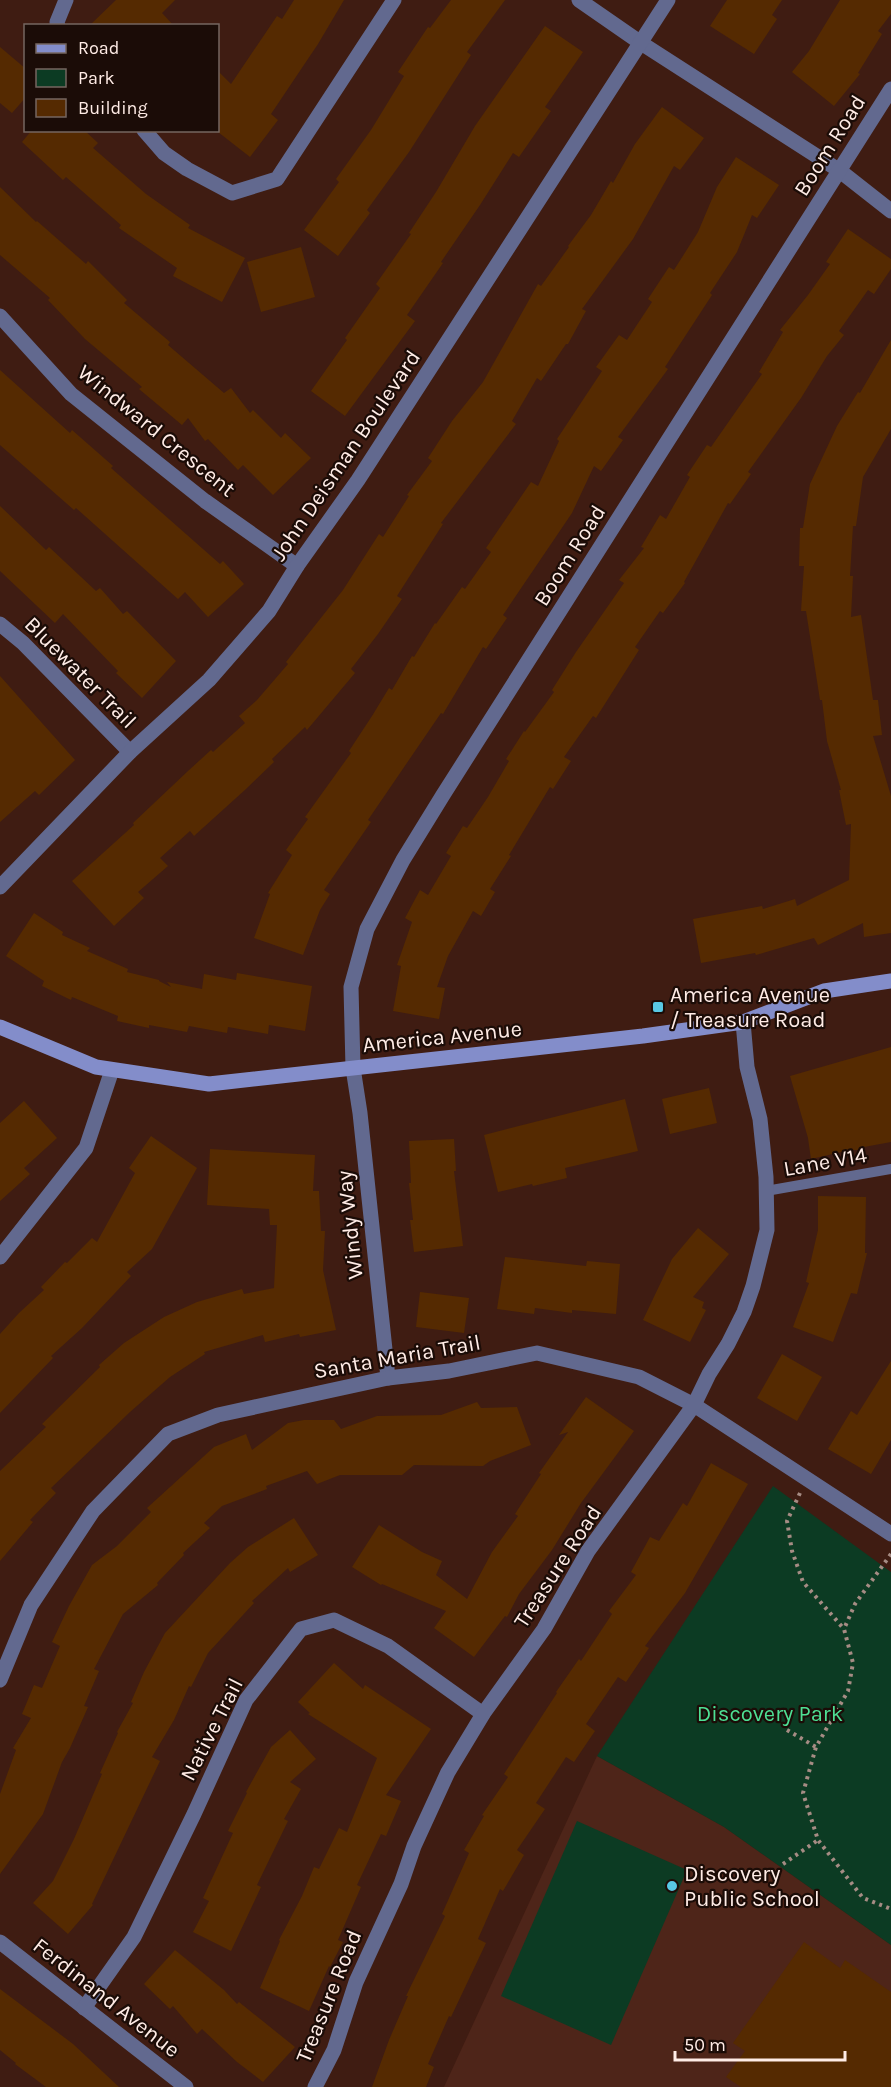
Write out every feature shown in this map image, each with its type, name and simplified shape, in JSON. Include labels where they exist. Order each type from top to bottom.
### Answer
[{"type":"street","points":[[58,24],[66,0]]},
{"type":"street","points":[[146,132],[164,153],[187,169],[232,193],[277,178],[394,0]]},
{"type":"street","points":[[579,0],[641,43],[840,171],[891,211]]},
{"type":"street","name":"John Deisman Boulevard","points":[[0,887],[130,752],[209,680],[269,611],[358,480],[668,0]]},
{"type":"street","name":"Boom Road","points":[[353,1068],[351,987],[367,929],[384,895],[443,795],[891,89]]},
{"type":"street","name":"Windward Crescent","points":[[0,316],[71,394],[205,501],[297,567]]},
{"type":"street","name":"Bluewater Trail","points":[[0,624],[23,643],[130,752]]},
{"type":"street","name":"America Avenue","points":[[0,1027],[96,1067],[209,1084],[643,1036],[743,1022],[824,991],[891,981]]},
{"type":"street","name":"Treasure Road","points":[[315,2087],[334,2050],[356,1982],[401,1884],[428,1811],[448,1772],[483,1714],[544,1629],[588,1551],[694,1405],[744,1312],[767,1230],[760,1119],[747,1067],[743,1022]]},
{"type":"street","name":"Windy Way","points":[[353,1068],[360,1113],[388,1378]]},
{"type":"street","points":[[0,1257],[86,1148],[112,1070]]},
{"type":"street","name":"Santa Maria Trail","points":[[0,1680],[31,1605],[93,1510],[168,1434],[218,1414],[388,1378],[449,1371],[537,1353],[639,1377],[694,1405],[806,1479],[889,1528]]},
{"type":"street","name":"Native Trail","points":[[84,2008],[134,1937],[246,1700],[301,1629],[334,1620],[388,1646],[483,1714]]},
{"type":"street","name":"Ferdinand Avenue","points":[[0,1942],[186,2087]]},
{"type":"lane","name":"Lane V14","points":[[766,1191],[891,1169]]},
{"type":"path","points":[[806,1479],[787,1521],[792,1551],[803,1582],[844,1629],[853,1663],[848,1692],[816,1748],[803,1793],[818,1840],[863,1898],[891,1909]]},
{"type":"path","points":[[844,1629],[855,1604],[891,1554]]},
{"type":"path","points":[[787,1730],[816,1748]]},
{"type":"path","points":[[783,1864],[818,1840]]},
{"type":"shaded area","name":"Discovery Public School","points":[[597,1756],[724,1827],[891,1945],[891,2087],[444,2087]]},
{"type":"green space","name":"Discovery Park","points":[[773,1486],[891,1572],[891,1945],[724,1827],[597,1756]]},
{"type":"green space","points":[[577,1821],[687,1870],[611,2045],[501,1996]]},
{"type":"building","points":[[116,0],[175,0],[162,13],[172,24],[91,24]]},
{"type":"building","points":[[294,0],[344,0],[318,44],[271,114],[278,120],[250,157],[218,132],[219,72],[231,84],[277,16],[282,19]]},
{"type":"building","points":[[451,0],[505,0],[467,52],[471,55],[409,152],[367,210],[370,213],[338,256],[304,230],[339,182],[336,179],[371,130],[404,76],[398,72],[428,27],[430,28]]},
{"type":"building","points":[[727,0],[782,0],[772,15],[777,19],[754,54],[710,26]]},
{"type":"building","points":[[840,0],[891,0],[891,14],[878,31],[882,34],[858,73],[860,74],[834,106],[792,72],[809,51]]},
{"type":"building","points":[[545,26],[583,52],[545,107],[551,111],[519,157],[513,153],[407,315],[415,321],[345,416],[311,391],[380,288],[376,284],[411,234],[409,233],[475,126]]},
{"type":"building","points":[[0,47],[24,67],[24,99],[12,113],[0,103]]},
{"type":"building","points":[[662,107],[704,138],[680,170],[674,166],[633,239],[582,309],[586,311],[568,344],[541,381],[537,378],[512,421],[516,424],[441,523],[443,524],[397,596],[402,599],[351,669],[355,673],[307,730],[305,727],[272,759],[274,762],[246,789],[194,836],[190,831],[160,858],[168,866],[138,892],[144,898],[114,926],[72,881],[134,825],[133,823],[188,771],[245,723],[239,716],[257,700],[288,664],[286,662],[343,590],[379,534],[383,537],[409,496],[407,495],[432,461],[428,458],[452,421],[483,382],[538,284],[541,286],[569,247],[611,181],[613,183],[635,144]]},
{"type":"building","points":[[30,132],[86,132],[98,143],[93,148],[146,194],[190,225],[188,228],[245,258],[222,302],[173,276],[177,268],[119,228],[121,225],[66,177],[63,180],[22,142]]},
{"type":"building","points":[[736,157],[779,185],[757,218],[752,215],[737,252],[665,367],[668,369],[618,437],[623,440],[601,471],[594,466],[572,513],[503,615],[507,618],[486,649],[483,647],[443,714],[441,713],[368,820],[371,822],[324,890],[330,894],[320,910],[303,955],[254,938],[270,894],[268,893],[292,855],[286,850],[308,819],[305,817],[351,753],[349,751],[389,688],[392,690],[435,623],[462,587],[465,589],[491,552],[486,548],[531,482],[538,486],[559,441],[557,439],[602,371],[596,367],[619,335],[627,340],[652,302],[648,299],[669,267],[674,270],[698,232],[717,187]]},
{"type":"building","points":[[0,187],[36,222],[86,264],[88,261],[127,300],[124,303],[170,342],[168,345],[224,393],[231,388],[250,413],[253,410],[281,438],[285,433],[311,458],[273,495],[243,465],[238,470],[208,439],[205,441],[188,418],[182,425],[139,389],[142,387],[85,339],[48,300],[50,298],[0,255]]},
{"type":"building","points":[[848,229],[891,259],[891,269],[874,294],[868,290],[839,331],[844,335],[827,356],[801,398],[748,472],[751,474],[730,504],[728,503],[685,583],[663,613],[660,611],[635,647],[639,650],[596,718],[593,716],[564,757],[571,761],[553,789],[550,787],[509,855],[511,856],[490,889],[495,892],[481,916],[473,911],[448,956],[437,987],[445,988],[439,1019],[393,1011],[401,966],[397,965],[412,922],[405,918],[420,890],[428,895],[451,856],[446,853],[463,826],[467,828],[488,797],[509,761],[506,759],[554,692],[552,690],[576,652],[624,583],[619,580],[644,548],[641,547],[660,515],[666,519],[690,477],[687,475],[707,445],[711,447],[762,374],[759,372],[783,332],[780,330],[830,264],[826,262]]},
{"type":"building","points":[[301,247],[315,297],[261,312],[247,262]]},
{"type":"building","points":[[891,340],[891,429],[863,477],[856,526],[853,526],[850,576],[853,576],[851,617],[861,615],[873,700],[878,700],[882,735],[873,736],[891,796],[891,933],[864,937],[863,923],[818,945],[814,938],[756,955],[755,953],[701,963],[693,919],[762,906],[763,909],[795,899],[797,906],[849,880],[851,824],[846,825],[839,790],[841,790],[827,741],[806,611],[801,611],[804,566],[799,566],[800,528],[803,528],[810,484],[837,426],[858,392],[860,393]]},
{"type":"building","points":[[0,370],[70,433],[72,430],[113,466],[111,468],[220,564],[223,561],[244,584],[208,617],[185,592],[178,599],[76,508],[74,510],[0,445]]},
{"type":"building","points":[[0,506],[46,550],[49,547],[96,591],[100,588],[123,614],[127,611],[176,661],[142,698],[116,673],[118,671],[63,614],[55,623],[0,571]]},
{"type":"building","points":[[0,676],[75,760],[39,795],[35,791],[0,822]]},
{"type":"building","points":[[34,913],[63,932],[62,935],[90,948],[87,951],[128,969],[127,972],[159,980],[171,987],[167,982],[202,989],[204,974],[236,980],[237,973],[312,986],[305,1031],[269,1025],[268,1034],[228,1027],[227,1033],[189,1026],[187,1032],[149,1025],[149,1028],[117,1021],[118,1016],[72,997],[71,1000],[42,986],[44,981],[6,956]]},
{"type":"building","points":[[891,1047],[891,1142],[864,1147],[864,1150],[850,1150],[811,1159],[808,1138],[790,1076]]},
{"type":"building","points":[[709,1088],[717,1123],[670,1134],[662,1099]]},
{"type":"building","points":[[625,1099],[638,1151],[565,1168],[567,1178],[498,1192],[484,1135]]},
{"type":"building","points":[[24,1101],[57,1138],[24,1168],[30,1174],[0,1201],[0,1123]]},
{"type":"building","points":[[151,1136],[197,1168],[152,1249],[127,1272],[131,1276],[82,1328],[51,1356],[53,1358],[0,1413],[0,1334],[44,1290],[41,1287],[65,1262],[67,1263],[92,1238],[97,1242],[135,1173],[129,1168]]},
{"type":"building","points":[[454,1139],[456,1171],[454,1171],[463,1246],[414,1252],[410,1220],[413,1220],[409,1183],[411,1183],[409,1141]]},
{"type":"building","points":[[210,1149],[315,1155],[313,1191],[319,1191],[321,1231],[325,1231],[323,1270],[336,1330],[300,1337],[299,1334],[265,1342],[263,1335],[204,1352],[205,1354],[170,1377],[130,1412],[51,1488],[56,1493],[30,1520],[33,1522],[0,1561],[0,1471],[46,1427],[42,1424],[100,1367],[99,1365],[124,1343],[164,1317],[197,1302],[242,1289],[244,1294],[274,1288],[277,1225],[270,1225],[269,1209],[207,1205]]},
{"type":"building","points":[[818,1196],[866,1197],[865,1253],[867,1253],[857,1294],[851,1293],[833,1342],[793,1327],[809,1283],[806,1282],[818,1230]]},
{"type":"building","points":[[698,1228],[729,1254],[693,1297],[704,1302],[702,1308],[706,1310],[690,1342],[643,1320],[672,1259]]},
{"type":"building","points":[[505,1257],[586,1266],[587,1261],[620,1264],[616,1314],[572,1310],[572,1313],[535,1308],[534,1314],[497,1309]]},
{"type":"building","points":[[420,1292],[469,1298],[464,1333],[416,1327]]},
{"type":"building","points":[[782,1354],[822,1377],[797,1421],[757,1398]]},
{"type":"building","points":[[891,1361],[891,1440],[871,1474],[828,1449],[851,1411],[857,1415]]},
{"type":"building","points":[[586,1397],[634,1431],[581,1503],[552,1550],[519,1594],[507,1617],[505,1616],[474,1657],[434,1628],[446,1611],[381,1585],[352,1567],[379,1525],[422,1552],[442,1561],[436,1575],[467,1599],[492,1552],[518,1516],[515,1514],[541,1474],[539,1473],[568,1432],[559,1435]]},
{"type":"building","points":[[477,1402],[481,1408],[517,1407],[531,1445],[483,1466],[414,1465],[402,1475],[340,1475],[317,1484],[307,1471],[222,1506],[204,1523],[210,1528],[183,1553],[184,1555],[157,1583],[158,1585],[123,1614],[94,1669],[99,1671],[84,1706],[88,1707],[62,1762],[43,1814],[0,1874],[0,1794],[16,1750],[13,1748],[31,1718],[22,1714],[34,1685],[42,1688],[60,1646],[52,1642],[92,1565],[117,1546],[151,1512],[147,1508],[214,1447],[246,1434],[252,1450],[288,1423],[304,1420],[334,1420],[341,1429],[377,1416],[441,1415]]},
{"type":"building","points":[[711,1463],[748,1484],[685,1593],[645,1646],[649,1648],[626,1682],[618,1677],[586,1724],[595,1731],[574,1762],[566,1757],[536,1803],[545,1809],[517,1850],[524,1855],[503,1891],[500,1889],[478,1939],[486,1943],[451,2017],[449,2016],[428,2064],[434,2067],[426,2087],[372,2087],[408,1996],[406,1996],[445,1916],[442,1914],[469,1853],[464,1850],[484,1816],[482,1815],[508,1777],[504,1774],[556,1692],[579,1659],[581,1661],[612,1614],[609,1611],[636,1575],[631,1572],[650,1537],[659,1541],[683,1503],[687,1506]]},
{"type":"building","points":[[294,1518],[318,1555],[290,1572],[288,1568],[252,1601],[254,1603],[208,1653],[191,1687],[189,1686],[174,1720],[152,1757],[160,1761],[93,1905],[68,1934],[33,1903],[53,1881],[74,1839],[117,1732],[133,1703],[131,1702],[144,1672],[165,1633],[230,1563],[248,1547]]},
{"type":"building","points":[[334,1663],[363,1689],[365,1685],[431,1729],[386,1795],[401,1801],[386,1836],[381,1834],[357,1885],[361,1887],[338,1940],[343,1942],[329,1966],[309,2011],[260,1988],[279,1940],[314,1867],[319,1869],[339,1828],[347,1832],[377,1758],[308,1714],[310,1713],[298,1702]]},
{"type":"building","points":[[290,1730],[316,1759],[290,1782],[301,1789],[284,1819],[288,1821],[257,1885],[261,1887],[231,1951],[193,1932],[209,1901],[203,1898],[233,1833],[228,1831],[246,1792],[271,1747]]},
{"type":"building","points":[[804,1942],[840,1968],[845,1960],[891,1992],[891,2087],[741,2087],[726,2077],[745,2051],[733,2043]]},
{"type":"building","points":[[175,1950],[224,1990],[237,2004],[239,2002],[295,2047],[263,2082],[237,2062],[202,2029],[197,2034],[173,2006],[170,2009],[144,1984]]},
{"type":"building","points":[[0,1989],[73,2044],[119,2087],[46,2087],[15,2064],[0,2050]]},
{"type":"place","name":"America Avenue / Treasure Road","points":[[658,1007]]},
{"type":"place","name":"Discovery Public School","points":[[672,1886]]}]
